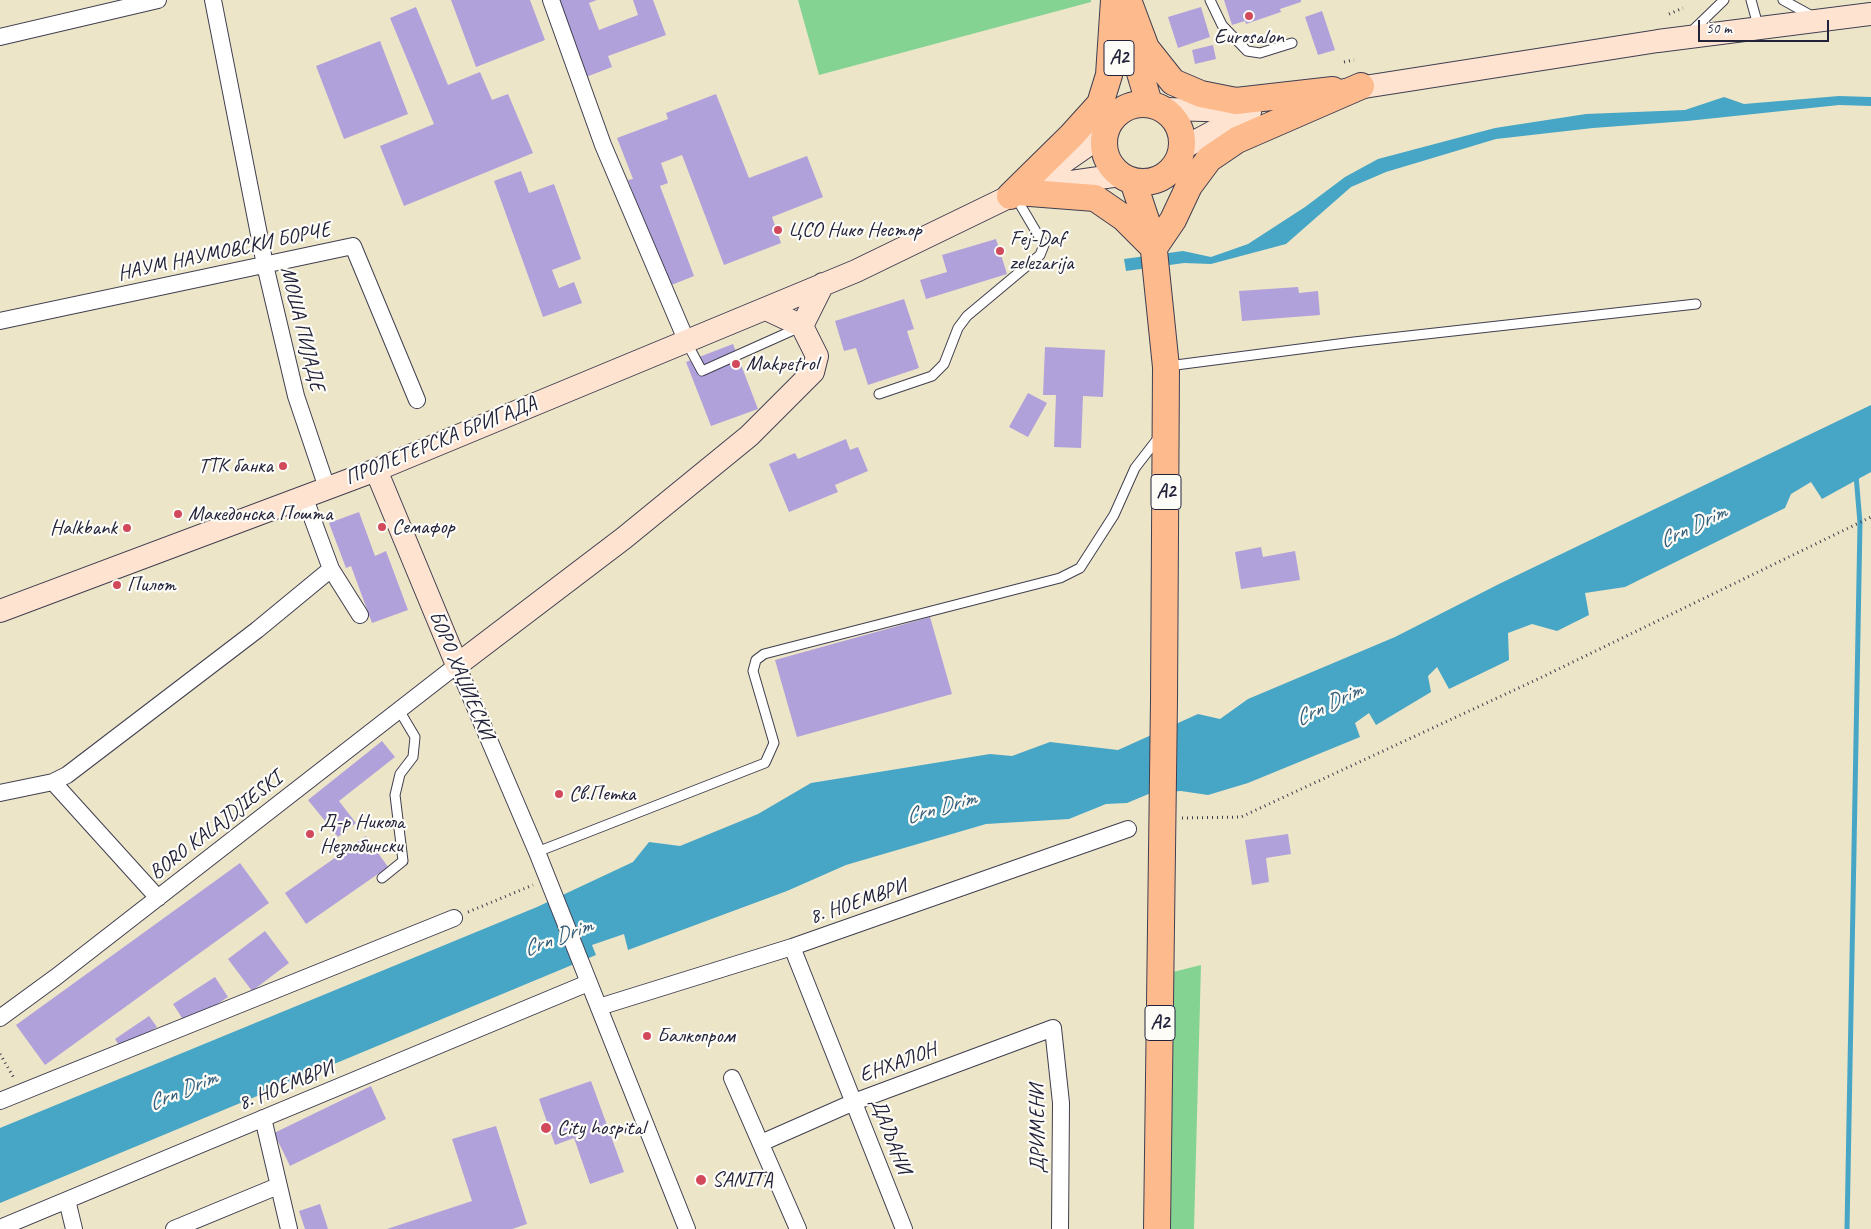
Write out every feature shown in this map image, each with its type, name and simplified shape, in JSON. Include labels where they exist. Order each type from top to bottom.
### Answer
[{"type":"main road","points":[[1120,2],[1146,48],[1174,82],[1201,94],[1236,101],[1362,86]]},
{"type":"main road","points":[[1017,193],[1100,104],[1108,75],[1120,2]]},
{"type":"main road","name":"A2","points":[[1120,2],[1157,106]]},
{"type":"main road","name":"A2","points":[[1120,2],[1120,110],[1133,104],[1157,106],[1176,120],[1182,135],[1183,148],[1179,161],[1171,171],[1153,247]]},
{"type":"main road","points":[[1017,193],[1095,198],[1124,218],[1153,247],[1173,220],[1189,186],[1209,159],[1237,140],[1362,86]]},
{"type":"main road","points":[[1104,134],[1110,121],[1120,110]]},
{"type":"main road","name":"A2","points":[[1104,134],[1104,150],[1110,164],[1127,178],[1153,247],[1166,367],[1157,1229]]},
{"type":"main road","points":[[1127,178],[1148,182],[1160,179],[1171,171]]},
{"type":"street","points":[[0,37],[158,0]]},
{"type":"street","name":"МОША ПИЈАДЕ","points":[[213,0],[265,265],[296,396],[327,488]]},
{"type":"street","points":[[551,0],[604,145],[687,342]]},
{"type":"street","points":[[1183,148],[1250,112],[1362,86],[1684,38],[1871,14]]},
{"type":"street","points":[[1157,106],[1250,112]]},
{"type":"street","points":[[1017,193],[1104,134]]},
{"type":"street","points":[[1017,193],[1127,178]]},
{"type":"street","name":"ПРОЛЕТЕРСКА БРИГАДА","points":[[0,611],[376,470],[856,271],[1017,193]]},
{"type":"street","name":"НАУМ НАУМОВСКИ БОРЧЕ","points":[[0,321],[353,246],[417,400]]},
{"type":"street","points":[[802,326],[824,284]]},
{"type":"street","points":[[457,665],[624,538],[749,436],[813,372],[817,356],[802,326],[766,309]]},
{"type":"street","name":"БОРО ХАЏИЕСКИ","points":[[376,470],[537,852],[686,1229]]},
{"type":"street","points":[[304,496],[331,569],[360,614]]},
{"type":"street","points":[[0,792],[53,782],[88,759],[257,630],[331,569]]},
{"type":"street","name":"BORO KALAJDJIESKI","points":[[0,1018],[158,898],[457,665]]},
{"type":"street","points":[[53,782],[158,898]]},
{"type":"street","name":"8. НОЕМВРИ","points":[[599,1007],[792,947],[1128,829]]},
{"type":"street","points":[[0,1101],[454,918]]},
{"type":"street","name":"ДАЉАНИ","points":[[792,947],[904,1229]]},
{"type":"street","name":"8. НОЕМВРИ","points":[[0,1228],[588,983]]},
{"type":"street","name":"ЕНХАЛОН","points":[[760,1143],[854,1102],[1053,1028]]},
{"type":"street","name":"ДРИМЕНИ","points":[[1053,1028],[1061,1103],[1060,1229]]},
{"type":"street","points":[[732,1078],[798,1229]]},
{"type":"street","points":[[263,1118],[289,1229]]},
{"type":"street","points":[[174,1229],[278,1186]]},
{"type":"street","points":[[67,1200],[74,1229]]},
{"type":"lane","points":[[1210,0],[1222,25],[1247,51],[1260,54],[1292,43]]},
{"type":"lane","points":[[1684,38],[1724,0]]},
{"type":"lane","points":[[1752,0],[1760,29]]},
{"type":"lane","points":[[1783,0],[1822,21]]},
{"type":"lane","points":[[879,394],[932,376],[944,364],[958,328],[967,316],[1040,255],[1044,245],[1017,193]]},
{"type":"lane","points":[[1166,367],[1354,342],[1696,304]]},
{"type":"lane","points":[[687,342],[702,371],[802,326]]},
{"type":"lane","points":[[537,852],[766,763],[774,743],[753,671],[756,660],[764,654],[1060,578],[1080,568],[1114,515],[1135,468],[1165,429]]},
{"type":"lane","points":[[382,878],[403,860],[395,795],[400,774],[413,757],[415,737],[399,710]]},
{"type":"path","points":[[1669,14],[1683,8]]},
{"type":"path","points":[[1344,62],[1354,60]]},
{"type":"path","points":[[1161,813],[1241,817],[1521,687],[1871,517]]},
{"type":"path","points":[[473,910],[548,879]]},
{"type":"path","points":[[0,1054],[22,1092]]},
{"type":"green space","points":[[798,0],[1091,0],[1091,2],[819,75]]},
{"type":"green space","points":[[1201,965],[1194,1229],[1157,1229],[1161,975]]},
{"type":"water","points":[[1839,96],[1871,97],[1871,106],[1839,105],[1496,139],[1386,172],[1351,187],[1286,244],[1211,264],[1184,263],[1126,271],[1124,259],[1183,251],[1211,257],[1248,244],[1305,207],[1345,177],[1378,159],[1495,128],[1586,114],[1685,110],[1724,97],[1744,104]]},
{"type":"water","name":"Crn Drim","points":[[1871,405],[1871,472],[1822,499],[1811,482],[1791,494],[1785,508],[1625,587],[1585,593],[1589,615],[1557,631],[1532,624],[1508,633],[1509,660],[1449,689],[1437,667],[1428,676],[1431,692],[1376,725],[1369,713],[1355,723],[1360,737],[1248,783],[1208,795],[1181,791],[1151,793],[1127,803],[1106,804],[1069,819],[986,824],[846,865],[787,891],[628,950],[624,934],[592,945],[596,955],[0,1203],[0,1128],[537,907],[633,862],[649,842],[680,846],[758,814],[811,783],[990,754],[1012,756],[1050,742],[1118,750],[1198,714],[1220,719],[1248,699],[1395,637],[1501,583]]},
{"type":"building","points":[[451,0],[530,0],[545,40],[476,67]]},
{"type":"building","points":[[558,0],[597,0],[589,3],[599,30],[638,15],[633,0],[653,0],[666,35],[608,56],[612,67],[586,77]]},
{"type":"building","name":"Eurosalon","points":[[1224,0],[1301,0],[1301,2],[1280,9],[1281,12],[1246,24],[1245,21],[1232,25]]},
{"type":"building","points":[[416,7],[448,85],[480,72],[492,100],[508,94],[533,153],[404,206],[380,146],[434,124],[390,18]]},
{"type":"building","points":[[1201,7],[1210,37],[1178,48],[1168,17]]},
{"type":"building","points":[[1322,11],[1335,50],[1318,55],[1305,17]]},
{"type":"building","points":[[380,41],[408,114],[344,139],[316,66]]},
{"type":"building","points":[[1213,45],[1216,59],[1195,64],[1192,50]]},
{"type":"building","points":[[716,94],[749,178],[807,156],[823,197],[772,217],[781,243],[724,265],[682,155],[661,163],[668,183],[660,186],[694,276],[669,286],[628,180],[633,179],[617,138],[668,119],[666,113]]},
{"type":"building","points":[[521,171],[529,193],[554,184],[581,259],[552,270],[559,288],[574,282],[582,303],[543,317],[494,181]]},
{"type":"building","points":[[996,239],[1007,274],[926,299],[920,280],[947,272],[942,255]]},
{"type":"building","points":[[1298,287],[1299,293],[1318,291],[1320,315],[1242,321],[1239,291]]},
{"type":"building","points":[[904,299],[914,329],[907,331],[919,368],[868,385],[856,348],[844,351],[835,321]]},
{"type":"building","points":[[733,344],[758,409],[711,426],[686,362]]},
{"type":"building","points":[[1045,347],[1105,350],[1103,397],[1083,396],[1081,448],[1054,447],[1056,395],[1043,395]]},
{"type":"building","points":[[1028,393],[1047,403],[1028,437],[1009,427]]},
{"type":"building","points":[[846,439],[850,450],[858,447],[868,471],[835,485],[838,492],[789,512],[769,464],[795,453],[798,459]]},
{"type":"building","points":[[359,512],[375,556],[386,551],[408,610],[372,623],[351,566],[346,568],[329,523]]},
{"type":"building","points":[[1261,547],[1263,557],[1295,551],[1300,580],[1241,589],[1235,552]]},
{"type":"building","points":[[930,617],[952,694],[797,737],[775,660]]},
{"type":"building","points":[[382,741],[395,757],[339,801],[356,823],[338,837],[308,800]]},
{"type":"building","points":[[1288,834],[1291,854],[1266,858],[1269,882],[1252,885],[1245,840]]},
{"type":"building","points":[[366,836],[388,867],[306,924],[285,893]]},
{"type":"building","points":[[240,863],[269,903],[45,1065],[16,1025]]},
{"type":"building","points":[[265,931],[289,963],[252,991],[228,959]]},
{"type":"building","points":[[215,977],[228,997],[186,1024],[173,1004]]},
{"type":"building","points":[[149,1016],[157,1027],[122,1050],[115,1039]]},
{"type":"building","points":[[591,1081],[624,1172],[590,1184],[574,1138],[555,1145],[539,1099]]},
{"type":"building","points":[[371,1086],[386,1119],[290,1166],[274,1133]]},
{"type":"building","points":[[496,1126],[527,1224],[512,1229],[387,1229],[472,1201],[452,1139]]},
{"type":"building","points":[[320,1204],[328,1229],[305,1229],[299,1211]]},
{"type":"waterway","points":[[1847,1229],[1860,523],[1856,475]]},
{"type":"place","name":"Eurosalon","points":[[1249,16]]},
{"type":"place","name":"ЦСО Нико Нестор","points":[[778,230]]},
{"type":"place","name":"Fej-Daf zelezarija","points":[[1000,251]]},
{"type":"place","name":"Makpetrol","points":[[736,364]]},
{"type":"place","name":"TTK банка","points":[[283,466]]},
{"type":"place","name":"Македонска Пошта","points":[[178,514]]},
{"type":"place","name":"Семафор","points":[[382,527]]},
{"type":"place","name":"Halkbank","points":[[127,528]]},
{"type":"place","name":"Пилот","points":[[117,585]]},
{"type":"place","name":"Св.Петка","points":[[559,794]]},
{"type":"place","name":"Д-р Никола Незлобински","points":[[310,834]]},
{"type":"place","name":"Балкопром","points":[[647,1036]]},
{"type":"place","name":"City hospital","points":[[546,1128]]},
{"type":"place","name":"SANITA","points":[[701,1180]]}]
